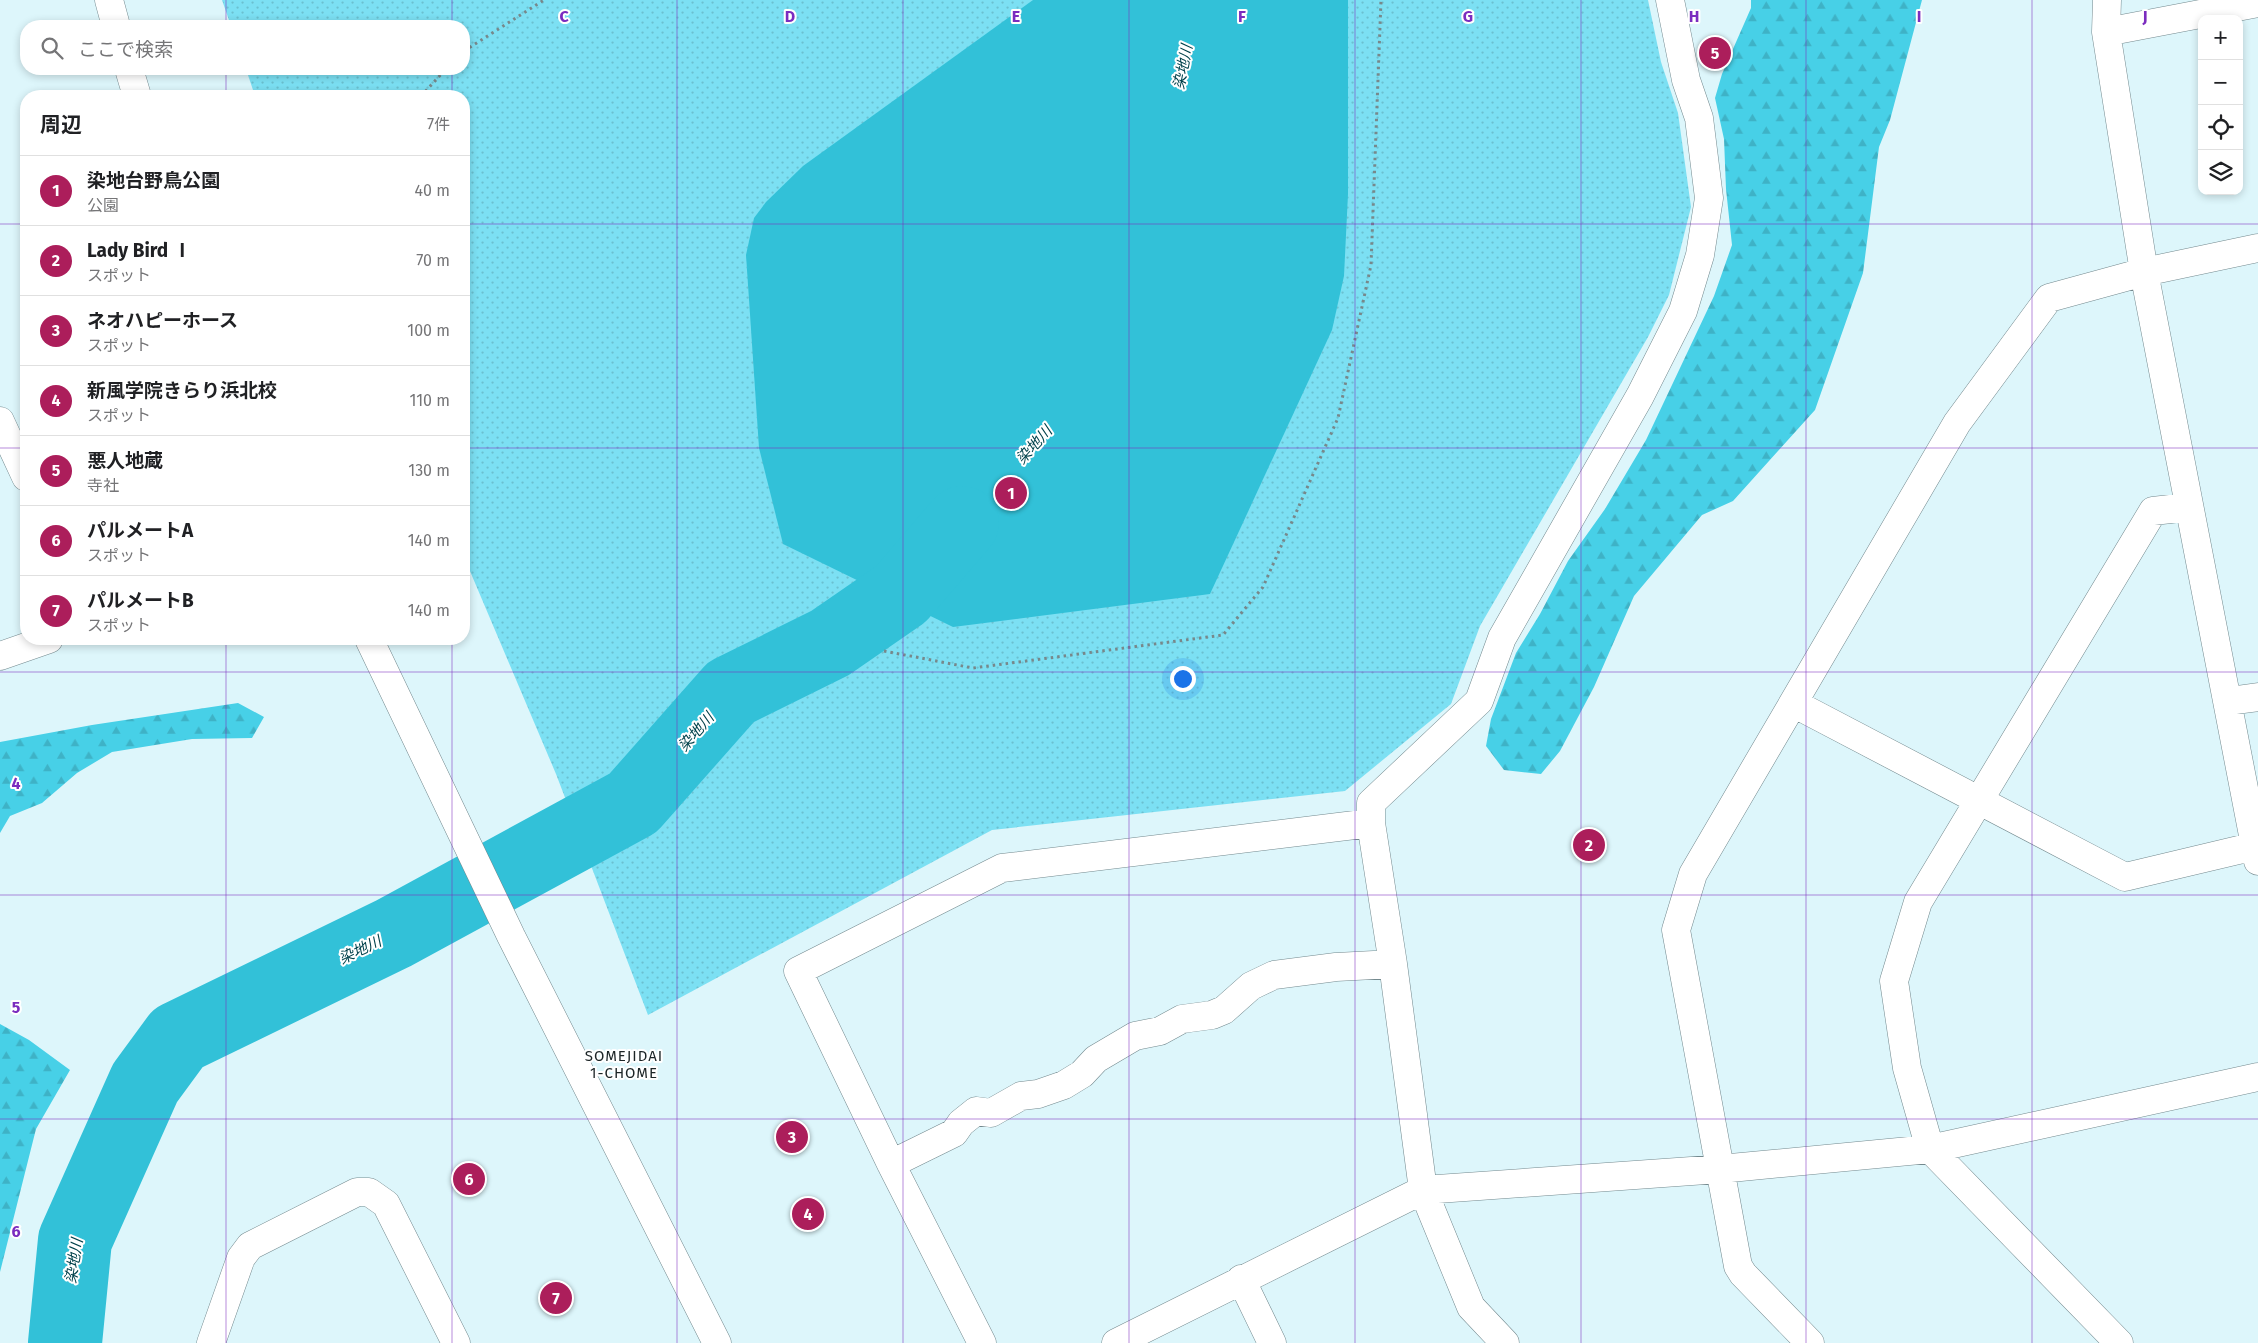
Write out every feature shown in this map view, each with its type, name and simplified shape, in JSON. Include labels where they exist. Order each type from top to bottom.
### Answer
[{"type":"street","points":[[109,0],[114,20]]},
{"type":"street","points":[[1504,1343],[1471,1307],[1424,1190],[1393,964],[1371,823],[1371,803],[1479,701],[1502,638],[1640,396],[1683,311],[1700,255],[1708,198],[1700,118],[1686,80],[1670,0]]},
{"type":"street","points":[[1794,703],[2125,877],[2256,854],[2229,701],[2188,507],[2144,272],[2106,32],[2107,0]]},
{"type":"street","points":[[2106,32],[2258,3]]},
{"type":"street","points":[[131,75],[135,90]]},
{"type":"street","points":[[1810,1343],[1743,1274],[1738,1266],[1676,930],[1693,874],[1957,423],[2049,298],[2144,272],[2258,248]]},
{"type":"street","points":[[0,421],[20,464]]},
{"type":"street","points":[[2119,1343],[1930,1149],[1907,1068],[1894,981],[1918,902],[2153,511],[2188,507]]},
{"type":"street","points":[[0,656],[32,645]]},
{"type":"street","points":[[372,645],[511,936],[717,1343]]},
{"type":"street","points":[[2229,701],[2258,697]]},
{"type":"street","points":[[982,1343],[891,1164],[798,970],[1002,868],[1371,823]]},
{"type":"street","points":[[891,1164],[954,1133],[961,1123],[976,1111],[991,1112],[1021,1096],[1053,1090],[1073,1080],[1082,1074],[1096,1059],[1135,1036],[1160,1030],[1182,1019],[1204,1018],[1224,1010],[1251,986],[1274,975],[1336,967],[1393,964]]},
{"type":"street","points":[[1116,1343],[1241,1279],[1424,1190],[1720,1168],[1930,1149],[2258,1077]]},
{"type":"street","points":[[211,1343],[241,1258],[250,1246],[357,1192],[369,1192],[386,1204],[456,1343]]},
{"type":"street","points":[[1241,1279],[1272,1343]]},
{"type":"path","points":[[470,46],[544,0]]},
{"type":"path","points":[[884,651],[973,668],[1223,635],[1263,587],[1338,418],[1371,265],[1381,0]]},
{"type":"path","points":[[427,90],[440,75]]},
{"type":"green space","points":[[1751,0],[1922,0],[1890,120],[1879,147],[1863,273],[1815,410],[1733,501],[1702,515],[1634,596],[1594,687],[1560,751],[1541,774],[1504,770],[1486,746],[1491,719],[1516,653],[1540,614],[1568,561],[1605,509],[1646,440],[1714,296],[1732,245],[1726,189],[1724,139],[1715,98],[1722,74],[1751,8]]},
{"type":"green space","points":[[238,703],[264,717],[252,738],[192,739],[112,752],[77,773],[42,803],[10,816],[0,833],[0,742],[92,725]]},
{"type":"green space","points":[[0,1024],[29,1040],[70,1070],[36,1129],[0,1272]]},
{"type":"shaded area","points":[[222,0],[1648,0],[1661,62],[1678,113],[1691,207],[1669,295],[1648,337],[1480,626],[1451,704],[1345,791],[992,830],[648,1015],[556,774],[470,571],[470,90],[253,90],[248,75],[470,75],[470,20],[229,20]]},
{"type":"water","points":[[1033,0],[1348,0],[1348,194],[1344,276],[1332,330],[1210,594],[953,627],[783,544],[759,448],[746,255],[754,218],[766,202],[803,166]]},
{"type":"waterway","name":"染地川","points":[[65,1343],[75,1240],[145,1083],[178,1038],[394,933],[633,803],[731,692],[830,643],[901,594],[962,523]]},
{"type":"place","name":"悪人地蔵","points":[[1715,53]]},
{"type":"place","name":"染地台野鳥公園","points":[[1011,493]]},
{"type":"place","name":"Lady Bird Ⅰ","points":[[1589,845]]},
{"type":"place","name":"ネオハピーホース","points":[[792,1137]]},
{"type":"place","name":"パルメートA","points":[[469,1179]]},
{"type":"place","name":"新風学院きらり浜北校","points":[[808,1214]]},
{"type":"place","name":"パルメートB","points":[[556,1298]]},
{"type":"district","name":"SOMEJIDAI 1-CHOME","points":[[624,1064]]}]
